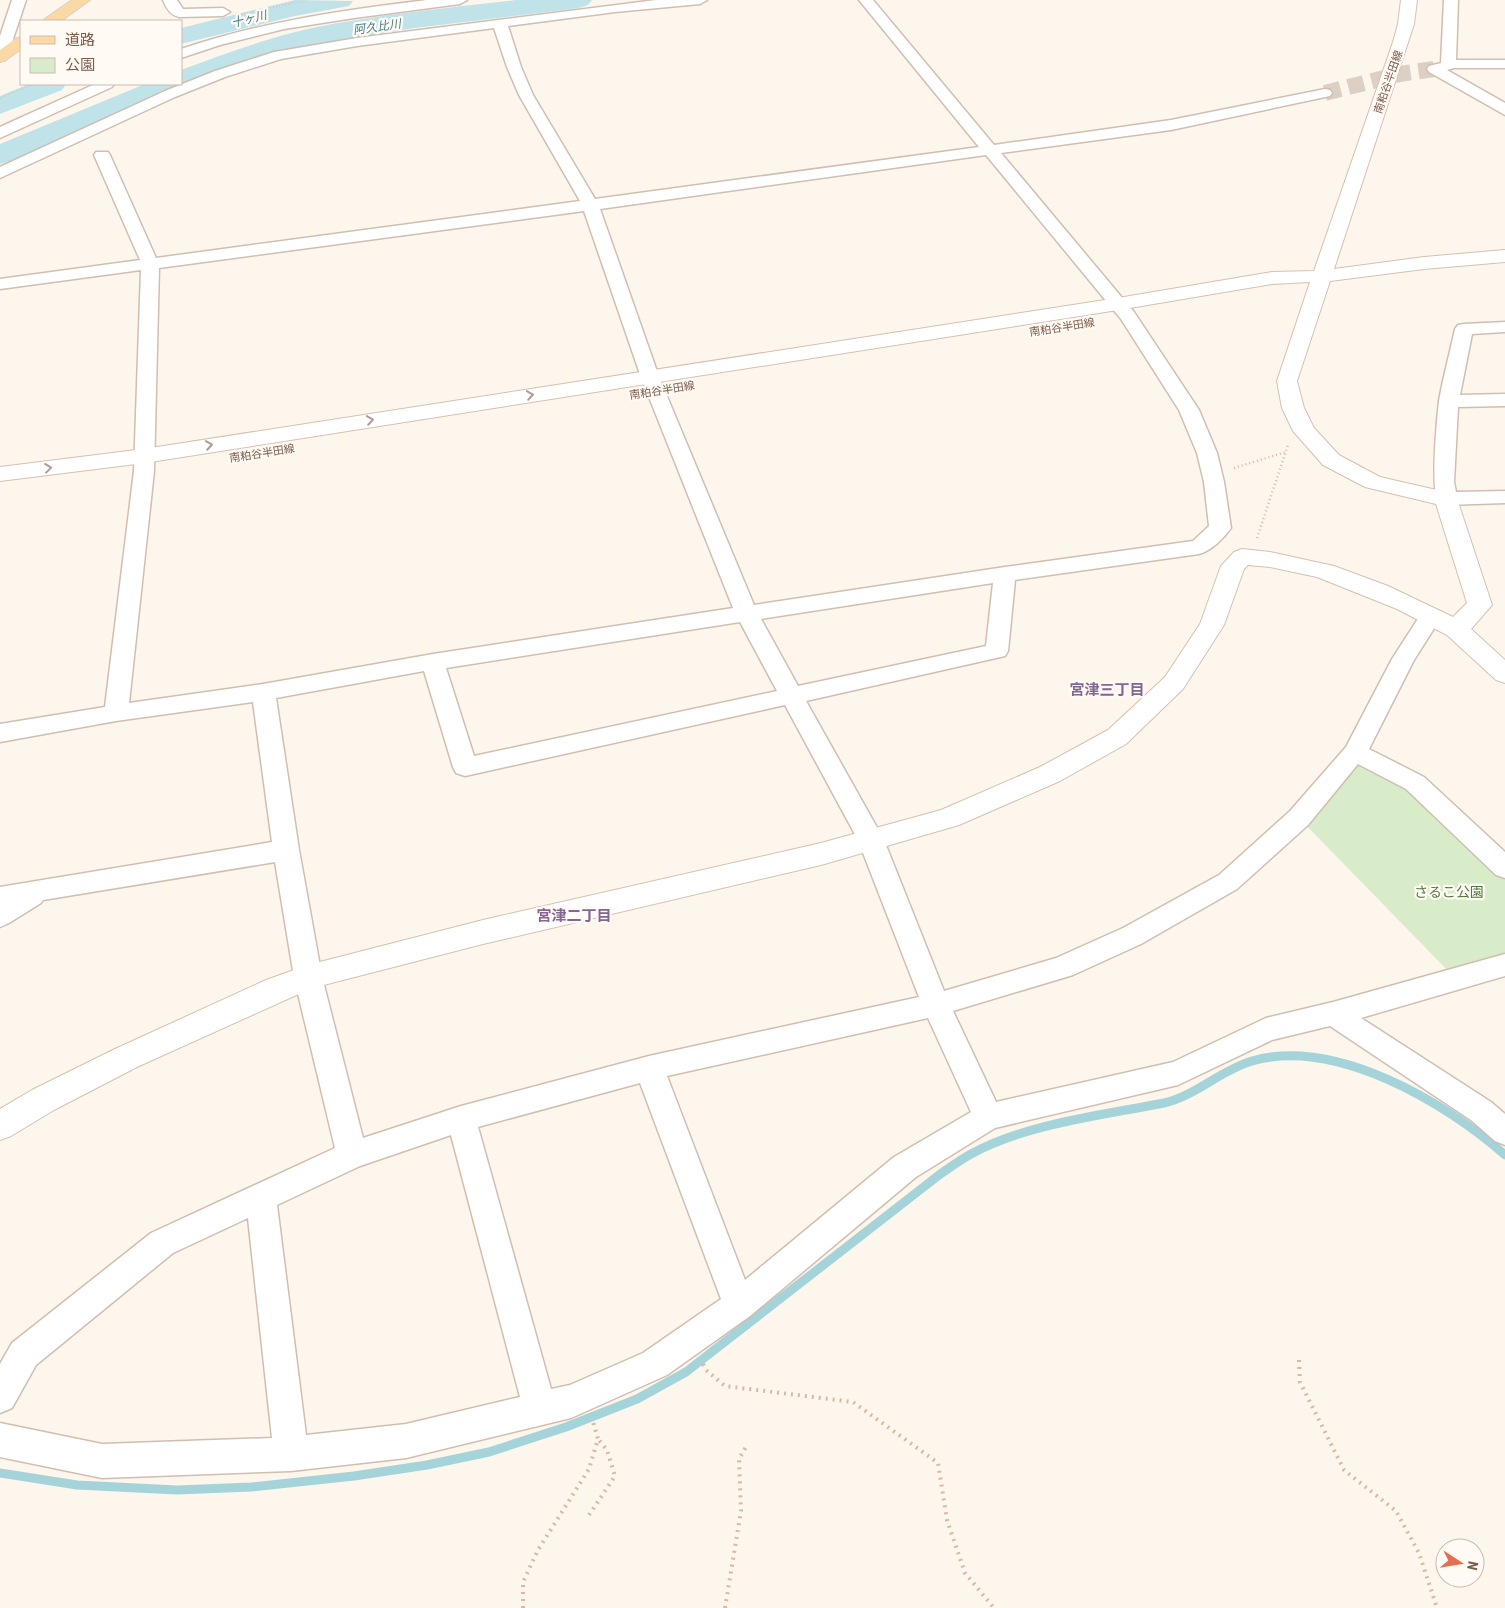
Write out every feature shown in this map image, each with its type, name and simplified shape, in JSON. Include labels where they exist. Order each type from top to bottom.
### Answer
[{"type":"main road","points":[[52,20],[82,0]]},
{"type":"main road","name":"南粕谷半田線","points":[[0,492],[144,463],[1123,310],[1266,292],[1322,276],[1401,42],[1408,5]]},
{"type":"main road","points":[[0,57],[20,43]]},
{"type":"main road","points":[[1456,629],[1480,605],[1446,499],[1374,482],[1331,460],[1304,431],[1293,408],[1287,382],[1304,322],[1322,276],[1424,262],[1505,256]]},
{"type":"main road","name":"南粕谷半田線","points":[[0,474],[144,463]]},
{"type":"main road","points":[[0,1126],[43,1100],[126,1058],[308,976],[482,932],[822,854],[949,818],[1050,774],[1117,737],[1174,683],[1212,625],[1232,566],[1242,557],[1270,558],[1328,572],[1406,603],[1456,629],[1505,674]]},
{"type":"street","points":[[0,57],[19,0]]},
{"type":"street","points":[[170,0],[173,7],[179,13],[224,10]]},
{"type":"street","points":[[182,54],[200,47],[266,30],[334,16],[460,0]]},
{"type":"street","points":[[0,173],[170,94],[279,55],[357,42],[615,8],[700,0]]},
{"type":"street","points":[[0,733],[746,613],[1199,547],[1220,528],[1214,475],[1195,421],[1123,310],[866,0]]},
{"type":"street","points":[[1448,66],[1451,0]]},
{"type":"street","points":[[500,24],[526,95],[590,206],[653,384],[746,613],[793,695],[871,840],[936,1005],[988,1117]]},
{"type":"street","points":[[1505,64],[1454,64],[1434,69],[1505,110]]},
{"type":"street","points":[[0,133],[105,85]]},
{"type":"street","points":[[0,284],[590,206],[1171,125],[1325,93]]},
{"type":"street","points":[[102,155],[150,264],[144,463],[116,713]]},
{"type":"street","points":[[1505,328],[1464,329],[1449,401],[1444,482],[1446,499],[1505,497]]},
{"type":"street","points":[[1449,401],[1505,400]]},
{"type":"street","points":[[433,662],[464,767],[998,651],[1005,574]]},
{"type":"street","points":[[0,1396],[24,1354],[162,1243],[352,1155],[462,1118],[649,1068],[936,1005],[1063,967],[1132,936],[1228,882],[1299,818],[1355,752],[1403,659],[1431,616]]},
{"type":"street","points":[[263,692],[286,850],[308,976],[352,1155]]},
{"type":"street","points":[[1355,752],[1415,783],[1505,868]]},
{"type":"street","points":[[0,897],[286,850]]},
{"type":"street","points":[[0,916],[43,890]]},
{"type":"street","points":[[0,1440],[102,1461],[291,1454],[406,1441],[571,1401],[654,1364],[739,1305],[905,1166],[988,1117],[1178,1073],[1266,1030],[1333,1014],[1505,965]]},
{"type":"street","points":[[1333,1014],[1481,1111],[1505,1132]]},
{"type":"street","points":[[649,1068],[739,1305]]},
{"type":"street","points":[[462,1118],[540,1409]]},
{"type":"street","points":[[260,1199],[291,1454]]},
{"type":"path","points":[[0,98],[32,85]]},
{"type":"path","points":[[1270,558],[1257,539],[1292,435],[1304,431]]},
{"type":"path","points":[[1214,475],[1286,452]]},
{"type":"path","points":[[1299,1360],[1300,1382],[1344,1470],[1396,1511],[1419,1553],[1436,1608]]},
{"type":"path","points":[[706,1370],[725,1386],[853,1402],[938,1463],[947,1520],[965,1573],[994,1608]]},
{"type":"path","points":[[588,1516],[615,1476],[608,1450],[598,1439],[595,1428]]},
{"type":"path","points":[[523,1608],[523,1582],[538,1550],[589,1469],[598,1439]]},
{"type":"path","points":[[725,1608],[741,1511],[739,1458],[746,1445]]},
{"type":"green space","name":"さるこ公園","points":[[1355,752],[1415,783],[1505,868],[1505,965],[1456,979],[1299,818]]},
{"type":"waterway","name":"阿久比川","points":[[182,79],[261,50],[313,36],[415,20],[579,0]]},
{"type":"waterway","name":"十ヶ川","points":[[182,36],[295,8],[340,1]]},
{"type":"waterway","name":"十ヶ川","points":[[0,106],[50,85]]},
{"type":"waterway","name":"阿久比川","points":[[0,155],[166,85]]},
{"type":"waterway","points":[[0,1473],[77,1485],[177,1490],[251,1487],[354,1476],[427,1465],[489,1452],[566,1427],[637,1399],[686,1372],[939,1175],[971,1154],[1015,1135],[1040,1128],[1090,1116],[1175,1100],[1230,1070],[1252,1061],[1284,1056],[1318,1058],[1353,1066],[1387,1079],[1420,1096],[1452,1115],[1505,1155]]},
{"type":"tunnel","points":[[1325,93],[1400,74],[1434,69]]},
{"type":"district","name":"宮津三丁目","points":[[1107,690]]},
{"type":"district","name":"宮津二丁目","points":[[574,916]]}]
